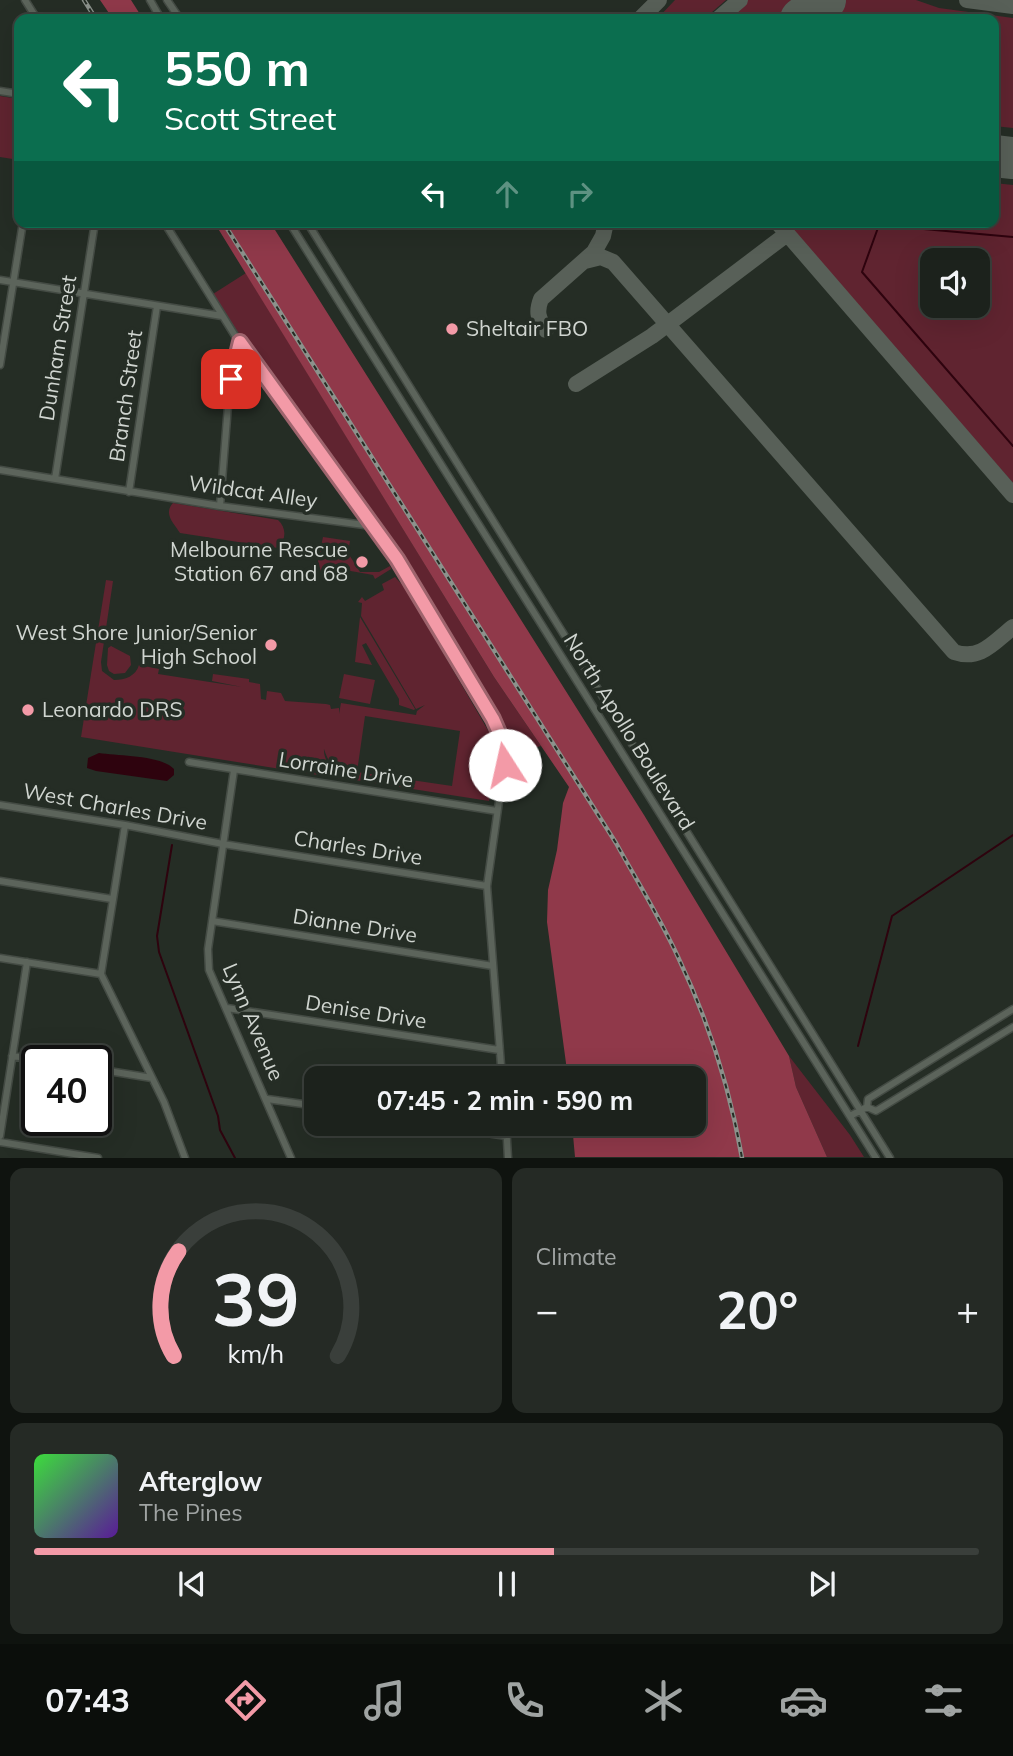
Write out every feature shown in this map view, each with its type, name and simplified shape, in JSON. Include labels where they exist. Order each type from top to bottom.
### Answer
[{"type":"street","points":[[0,365],[22,228]]},
{"type":"street","name":"Dunham Street","points":[[55,479],[95,228]]},
{"type":"street","points":[[168,228],[240,342],[397,559],[500,735],[505,765],[487,886],[501,1066]]},
{"type":"street","name":"North Apollo Boulevard","points":[[293,228],[876,1157]]},
{"type":"street","name":"North Apollo Boulevard","points":[[311,228],[890,1157]]},
{"type":"street","points":[[0,280],[222,316]]},
{"type":"street","name":"Branch Street","points":[[129,492],[157,306]]},
{"type":"street","points":[[220,506],[229,393],[240,342]]},
{"type":"street","name":"Wildcat Alley","points":[[0,470],[220,506],[372,526]]},
{"type":"street","name":"Lorraine Drive","points":[[190,762],[498,811]]},
{"type":"street","name":"Lynn Avenue","points":[[234,770],[208,949],[209,970],[291,1157]]},
{"type":"street","name":"West Charles Drive","points":[[0,805],[223,844]]},
{"type":"street","points":[[125,825],[101,974],[164,1102],[185,1157]]},
{"type":"street","name":"Charles Drive","points":[[223,844],[487,886]]},
{"type":"street","points":[[0,881],[112,899]]},
{"type":"street","name":"Dianne Drive","points":[[212,921],[493,966]]},
{"type":"street","points":[[0,958],[101,974]]},
{"type":"street","points":[[0,1136],[27,962]]},
{"type":"street","name":"Denise Drive","points":[[227,1008],[499,1050]]},
{"type":"street","points":[[867,1107],[868,1099],[1013,1009]]},
{"type":"street","points":[[867,1107],[876,1111],[1013,1027]]},
{"type":"street","points":[[12,1056],[21,1057]]},
{"type":"street","points":[[930,1060],[938,1072]]},
{"type":"street","points":[[112,1072],[152,1078]]},
{"type":"street","points":[[267,1098],[304,1105]]},
{"type":"street","points":[[850,1116],[867,1107]]},
{"type":"street","points":[[507,1136],[508,1157]]},
{"type":"street","points":[[0,1142],[98,1157]]},
{"type":"shaded area","points":[[100,0],[131,0],[140,14],[110,14]]},
{"type":"shaded area","points":[[675,0],[726,0],[710,14],[662,14]]},
{"type":"shaded area","points":[[745,0],[809,0],[791,14],[738,14]]},
{"type":"shaded area","points":[[842,0],[916,0],[939,8],[983,14],[825,14]]},
{"type":"shaded area","points":[[999,16],[1013,18],[1013,128],[999,127]]},
{"type":"shaded area","points":[[0,96],[14,98],[14,159],[0,157]]},
{"type":"shaded area","points":[[999,184],[1013,185],[1013,483],[789,228],[999,228]]},
{"type":"shaded area","points":[[218,228],[274,228],[644,815],[789,1056],[796,1087],[827,1157],[575,1157],[573,1136],[706,1136],[706,1066],[566,1066],[547,922],[548,890],[563,803],[569,787],[494,677]]},
{"type":"shaded area","points":[[246,273],[494,677],[541,746],[521,751],[507,748],[495,717],[400,557],[224,313],[213,294]]},
{"type":"shaded area","points":[[173,503],[278,520],[284,530],[284,538],[278,548],[180,533],[169,515]]},
{"type":"shaded area","points":[[323,537],[350,541],[348,553],[360,572],[379,572],[390,566],[391,569],[375,579],[373,575],[323,566],[321,572],[318,561]]},
{"type":"shaded area","points":[[395,577],[406,589],[493,739],[496,767],[489,801],[355,780],[335,768],[324,749],[327,762],[343,779],[81,737],[106,580],[113,581],[101,662],[102,671],[114,680],[130,677],[139,665],[159,669],[158,674],[242,687],[212,681],[213,674],[249,679],[249,682],[260,684],[261,699],[266,700],[267,691],[281,693],[285,701],[326,704],[330,705],[331,709],[339,708],[339,714],[341,703],[416,715],[425,705],[416,709],[361,616],[362,603],[358,602],[362,597],[365,601],[384,590],[382,584]],"holes":[[[365,716],[460,731],[452,786],[357,772]]]},
{"type":"shaded area","points":[[360,617],[414,710],[399,705],[399,699],[366,643],[362,645],[372,665],[355,662]]},
{"type":"shaded area","points":[[111,646],[130,656],[131,665],[125,673],[114,674],[109,671],[108,648]]},
{"type":"shaded area","points":[[344,674],[375,680],[370,704],[339,698]]},
{"type":"shaded area","points":[[99,753],[159,761],[174,769],[174,775],[167,781],[87,768],[88,758]]},
{"type":"shaded area","points":[[789,1056],[864,1157],[827,1157],[796,1087]]},
{"type":"waterway","points":[[878,228],[862,272],[1013,446]]},
{"type":"waterway","points":[[912,228],[1013,237]]},
{"type":"waterway","points":[[858,1046],[892,916],[1013,835]]},
{"type":"waterway","points":[[172,845],[157,936],[159,952],[218,1116],[220,1130],[235,1158]]},
{"type":"taxiway","points":[[645,14],[659,0]]},
{"type":"taxiway","points":[[724,14],[740,0]]},
{"type":"taxiway","points":[[967,0],[1013,6]]},
{"type":"taxiway","points":[[546,330],[539,315],[541,299],[594,252],[605,228]]},
{"type":"taxiway","points":[[782,228],[1013,495]]},
{"type":"taxiway","points":[[576,384],[652,336],[787,234]]},
{"type":"taxiway","points":[[585,261],[601,257],[613,262],[954,652],[979,652],[1013,627]]},
{"type":"runway","points":[[807,14],[825,0]]},
{"type":"runway","points":[[999,157],[1013,158]]},
{"type":"railway","points":[[84,0],[93,14]]},
{"type":"railway","points":[[227,228],[616,843],[656,914],[689,981],[708,1030],[731,1106],[742,1158]]},
{"type":"place","name":"Sheltair FBO","points":[[452,329]]},
{"type":"place","name":"Melbourne Rescue Station 67 and 68","points":[[362,562]]},
{"type":"place","name":"West Shore Junior/Senior High School","points":[[271,645]]},
{"type":"place","name":"Leonardo DRS","points":[[28,710]]},
{"type":"route","points":[[231,379],[240,342],[397,559],[493,719],[500,735],[505,765]]}]
